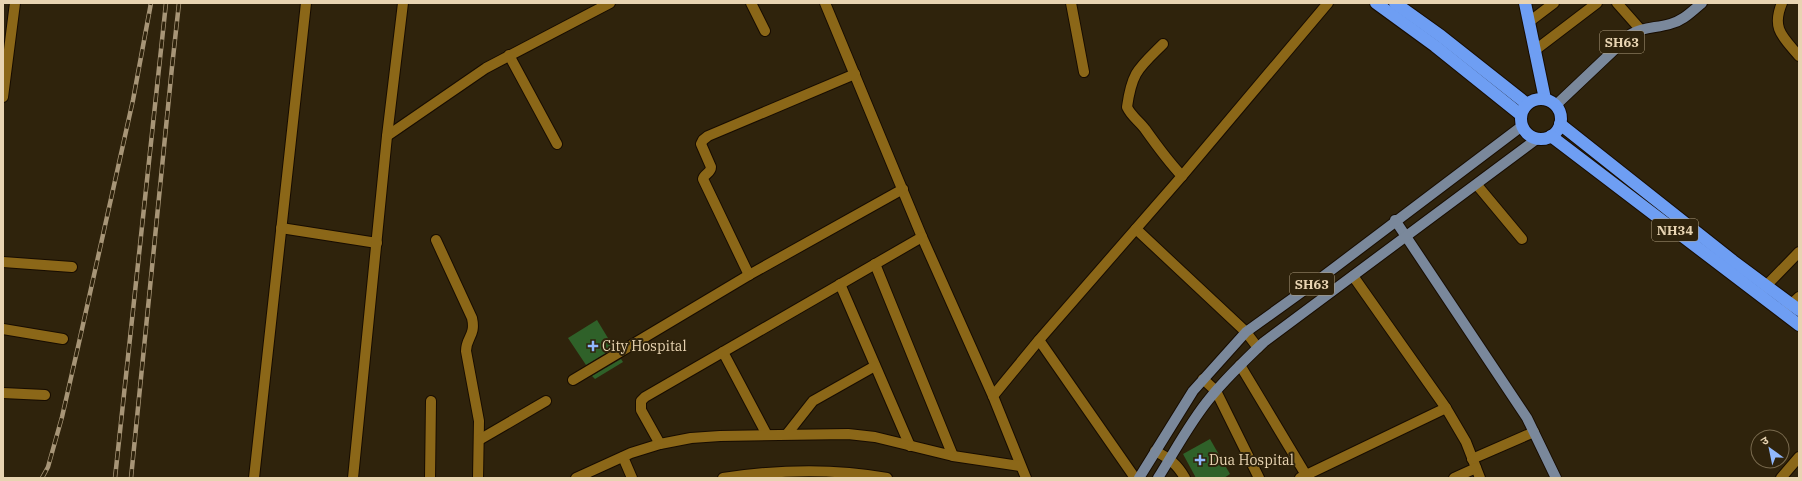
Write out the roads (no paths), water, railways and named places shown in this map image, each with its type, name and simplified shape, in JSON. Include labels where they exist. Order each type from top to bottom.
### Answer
[{"type":"highway","points":[[1376,3],[1435,46],[1523,115]]},
{"type":"highway","points":[[1395,3],[1441,36],[1523,115],[1528,134],[1538,138],[1551,136],[1560,124],[1561,117],[1556,105],[1545,99],[1538,99],[1523,115]]},
{"type":"highway","points":[[1525,3],[1545,99]]},
{"type":"highway","name":"NH34","points":[[1560,124],[1698,240]]},
{"type":"highway","name":"NH34","points":[[1551,136],[1698,240],[1762,289],[1793,306],[1799,324]]},
{"type":"main road","name":"SH63","points":[[1556,105],[1625,40],[1640,29],[1671,24],[1685,18],[1702,3]]},
{"type":"main road","name":"SH63","points":[[1139,478],[1184,405],[1203,379],[1246,332],[1396,220],[1523,115]]},
{"type":"main road","name":"SH63","points":[[1158,478],[1189,427],[1216,391],[1258,348],[1538,138]]},
{"type":"main road","points":[[1396,220],[1527,418],[1556,478]]},
{"type":"main road","points":[[1317,280],[1328,295]]},
{"type":"street","points":[[3,97],[15,3]]},
{"type":"street","points":[[254,478],[306,3]]},
{"type":"street","points":[[353,478],[387,136],[404,3]]},
{"type":"street","points":[[387,136],[486,68],[610,3]]},
{"type":"street","points":[[751,3],[765,31]]},
{"type":"street","points":[[825,3],[904,189],[922,237],[993,396],[1026,478]]},
{"type":"street","points":[[1071,3],[1084,72]]},
{"type":"street","points":[[993,396],[1039,340],[1182,176],[1328,3]]},
{"type":"street","points":[[1529,22],[1554,3]]},
{"type":"street","points":[[1534,51],[1597,3]]},
{"type":"street","points":[[1617,3],[1640,29]]},
{"type":"street","points":[[1782,3],[1777,15],[1778,25],[1782,35],[1799,56]]},
{"type":"street","points":[[1163,44],[1136,71],[1132,82],[1127,107],[1131,115],[1144,128],[1163,156],[1182,176]]},
{"type":"street","points":[[509,55],[557,144]]},
{"type":"street","points":[[749,275],[703,179],[704,176],[710,171],[711,167],[701,144],[703,140],[716,133],[855,74]]},
{"type":"street","points":[[1476,185],[1522,239]]},
{"type":"street","points":[[573,380],[749,275],[904,189]]},
{"type":"street","points":[[281,228],[377,243]]},
{"type":"street","points":[[1136,229],[1246,332],[1258,348]]},
{"type":"street","points":[[660,444],[641,410],[641,401],[645,397],[922,237]]},
{"type":"street","points":[[436,240],[472,318],[474,327],[473,334],[466,347],[466,351],[479,421],[478,478]]},
{"type":"street","points":[[1762,289],[1799,252]]},
{"type":"street","points":[[3,262],[72,267]]},
{"type":"street","points":[[875,264],[953,456]]},
{"type":"street","points":[[1353,276],[1446,408],[1466,442],[1480,478]]},
{"type":"street","points":[[840,284],[910,446]]},
{"type":"street","points":[[3,329],[63,339]]},
{"type":"street","points":[[1039,340],[1134,478]]},
{"type":"street","points":[[723,352],[767,435]]},
{"type":"street","points":[[1240,365],[1303,477],[1446,408]]},
{"type":"street","points":[[787,434],[813,401],[875,366]]},
{"type":"street","points":[[1203,379],[1216,391],[1259,478]]},
{"type":"street","points":[[3,393],[45,395]]},
{"type":"street","points":[[430,478],[431,401]]},
{"type":"street","points":[[479,440],[546,401]]},
{"type":"street","points":[[1454,478],[1474,463],[1534,432]]},
{"type":"street","points":[[576,478],[623,457],[660,444],[691,438],[787,434],[848,434],[875,437],[953,456],[1020,466]]},
{"type":"street","points":[[1155,452],[1170,459],[1180,469],[1185,478]]},
{"type":"street","points":[[623,457],[632,478]]},
{"type":"street","points":[[1781,478],[1799,457]]},
{"type":"street","points":[[722,478],[758,473],[850,472],[887,478]]},
{"type":"railway","points":[[42,478],[48,467],[62,417],[133,100],[151,3]]},
{"type":"railway","points":[[115,478],[166,3]]},
{"type":"railway","points":[[131,478],[179,3]]},
{"type":"place","name":"City Hospital","points":[[593,346]]},
{"type":"place","name":"Dua Hospital","points":[[1200,460]]}]
